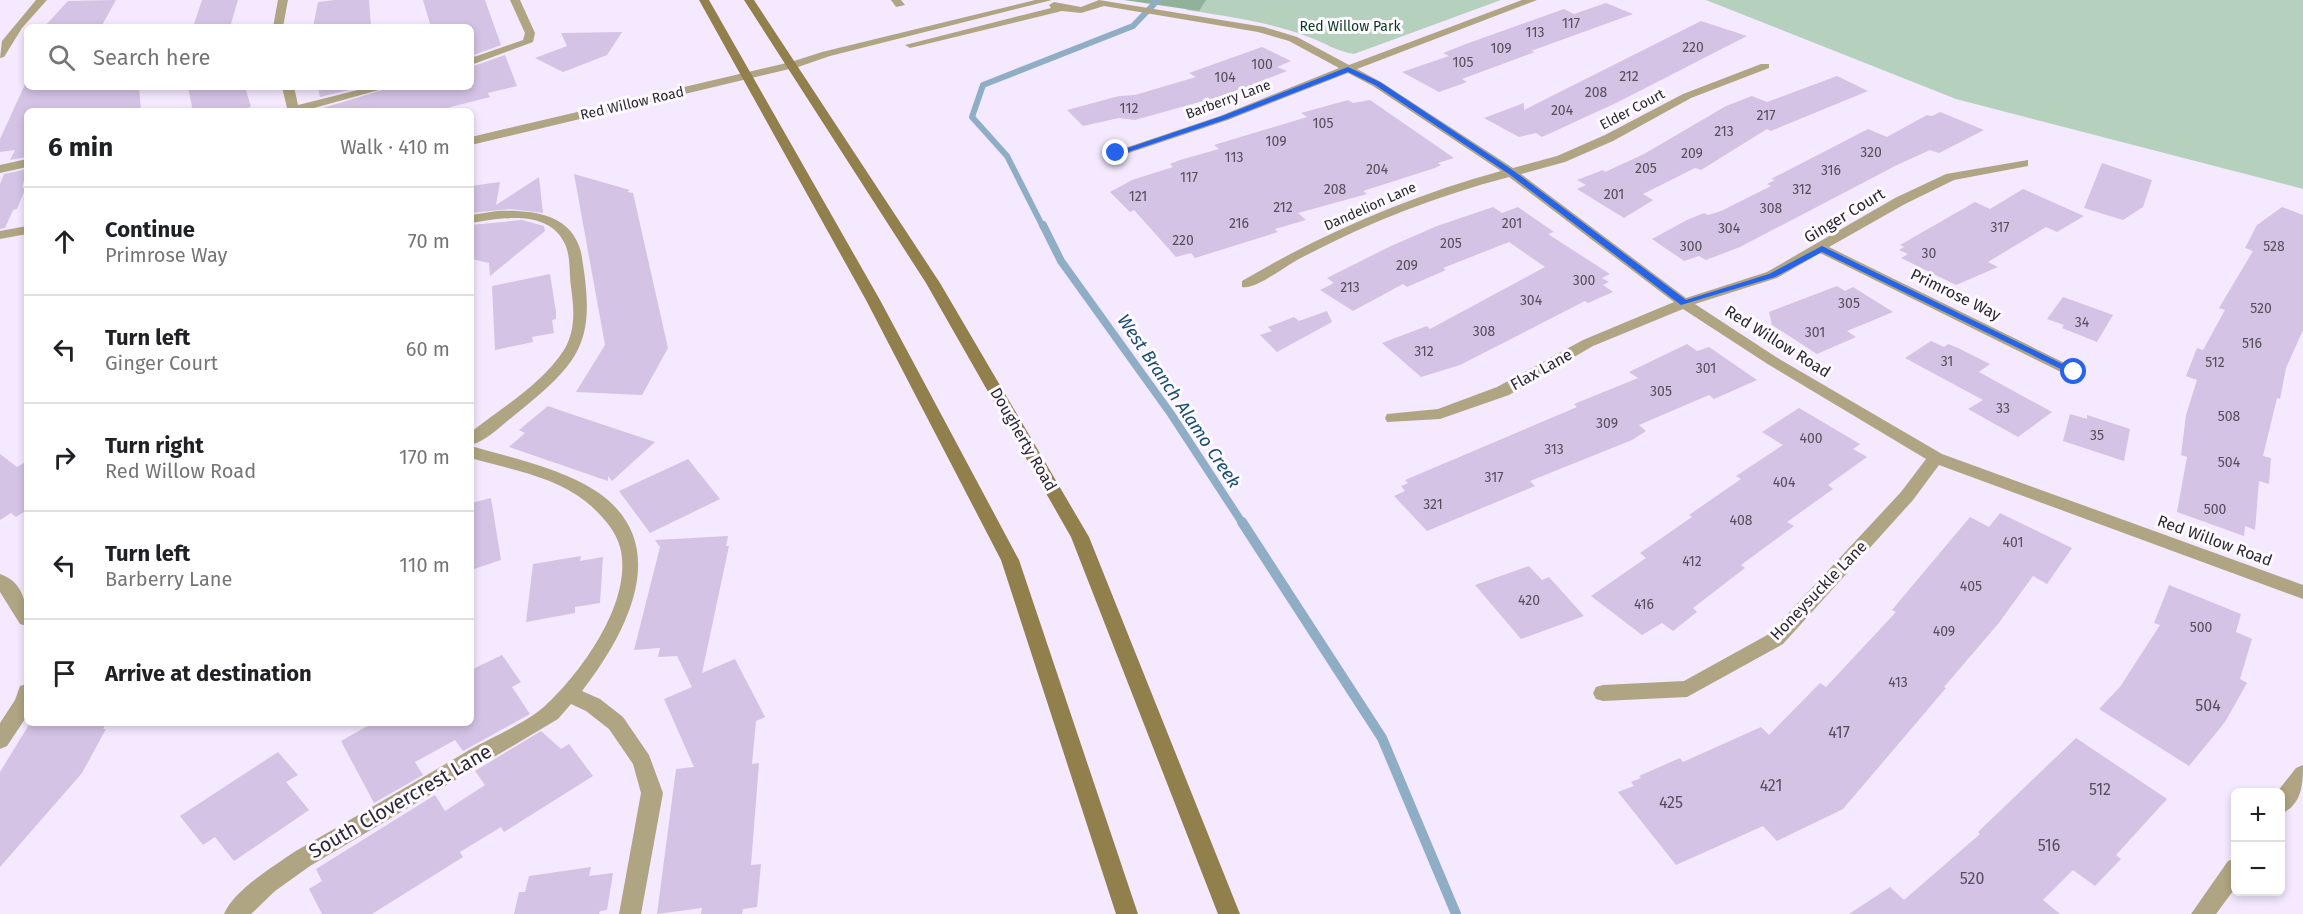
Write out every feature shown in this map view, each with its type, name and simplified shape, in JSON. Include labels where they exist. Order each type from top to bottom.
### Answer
[{"type":"main road","points":[[704,0],[873,300],[1010,560],[1127,914]]},
{"type":"main road","name":"Dougherty Road","points":[[749,0],[794,65],[933,283],[1080,537],[1229,914]]},
{"type":"street","points":[[0,55],[6,41],[19,28],[25,15],[42,0]]},
{"type":"street","points":[[279,24],[284,0]]},
{"type":"street","points":[[474,61],[528,42],[530,33],[515,0]]},
{"type":"street","points":[[1048,0],[1062,8]]},
{"type":"street","name":"Red Willow Road","points":[[474,140],[794,65],[826,54],[1048,0]]},
{"type":"street","name":"Barberry Lane","points":[[1116,153],[1224,118],[1451,28],[1532,0]]},
{"type":"street","name":"Red Willow Road","points":[[794,65],[835,63],[1062,8],[1085,9],[1104,2],[1260,29],[1293,39],[1377,84],[1512,172],[1684,303],[1771,360],[1936,458],[2303,592]]},
{"type":"street","name":"Elder Court","points":[[1512,172],[1561,159],[1609,138],[1687,96],[1765,66]]},
{"type":"street","points":[[288,90],[291,108]]},
{"type":"street","points":[[303,108],[372,90]]},
{"type":"street","name":"Ginger Court","points":[[1684,303],[1772,275],[1822,249],[1900,201],[1950,177],[2024,163]]},
{"type":"street","points":[[0,169],[24,164]]},
{"type":"street","name":"Dandelion Lane","points":[[1247,284],[1294,256],[1406,205],[1512,172]]},
{"type":"street","points":[[474,219],[505,215],[537,216],[565,232],[572,244],[583,320],[577,340],[560,364],[474,437]]},
{"type":"street","points":[[0,235],[24,231]]},
{"type":"street","name":"Primrose Way","points":[[1822,249],[2074,372]]},
{"type":"street","name":"Flax Lane","points":[[1393,418],[1440,414],[1503,391],[1588,343],[1684,303]]},
{"type":"street","name":"South Clovercrest Lane","points":[[235,914],[267,884],[302,859],[550,713],[569,694],[608,644],[628,599],[632,562],[619,523],[601,504],[574,486],[474,453]]},
{"type":"street","name":"Honeysuckle Lane","points":[[1603,693],[1687,689],[1776,639],[1907,496],[1936,458]]},
{"type":"street","points":[[0,581],[12,592],[24,614]]},
{"type":"street","points":[[569,694],[593,705],[616,723],[642,760],[652,793],[630,914]]},
{"type":"street","points":[[0,740],[24,704]]},
{"type":"street","points":[[2285,798],[2303,774]]},
{"type":"street","points":[[2202,914],[2231,874]]},
{"type":"green space","points":[[1124,0],[1206,0],[1199,11]]},
{"type":"green space","name":"Red Willow Park","points":[[1196,0],[1501,0],[1354,54],[1262,23],[1186,10]]},
{"type":"green space","points":[[1706,0],[2303,0],[2303,189],[1956,99]]},
{"type":"building","points":[[116,0],[103,24],[47,24],[68,1]]},
{"type":"building","points":[[202,0],[238,0],[231,24],[194,24]]},
{"type":"building","points":[[369,0],[371,24],[314,24],[318,2]]},
{"type":"building","points":[[423,0],[485,0],[501,45],[474,55],[474,24],[430,24]]},
{"type":"building","points":[[1606,3],[1633,14],[1531,51],[1535,52],[1462,79],[1467,82],[1439,92],[1402,72],[1449,56],[1443,53],[1466,44],[1564,9],[1574,14]]},
{"type":"building","points":[[1701,21],[1747,36],[1618,102],[1542,137],[1536,133],[1519,137],[1484,118],[1524,103],[1524,110]]},
{"type":"building","points":[[622,32],[607,55],[563,72],[535,58],[567,46],[561,33]]},
{"type":"building","points":[[1262,47],[1291,61],[1277,67],[1287,71],[1228,94],[1135,120],[1119,118],[1083,126],[1067,110],[1119,96],[1135,95],[1196,77],[1189,73]]},
{"type":"building","points":[[505,55],[517,86],[488,93],[490,97],[447,108],[323,108],[382,90],[474,90],[474,66]]},
{"type":"building","points":[[1837,76],[1868,91],[1771,131],[1767,129],[1701,170],[1695,168],[1643,194],[1653,200],[1624,218],[1577,189],[1586,185],[1577,180],[1603,170],[1605,172],[1644,154],[1726,106],[1752,96],[1767,102]]},
{"type":"building","points":[[24,87],[24,90],[139,90],[141,108],[24,108],[24,158],[10,160],[15,150],[0,152],[0,139]]},
{"type":"building","points":[[189,90],[246,90],[251,107],[246,108],[192,108]]},
{"type":"building","points":[[319,90],[349,90],[320,97]]},
{"type":"building","points":[[1348,100],[1353,103],[1370,100],[1454,158],[1438,163],[1441,165],[1435,168],[1363,191],[1367,194],[1298,213],[1306,220],[1275,229],[1278,232],[1195,258],[1191,253],[1176,257],[1134,210],[1130,212],[1110,192],[1132,180],[1173,167],[1170,164],[1180,160],[1219,149],[1214,145],[1307,117],[1301,113]]},
{"type":"building","points":[[1940,112],[1984,130],[1939,153],[1930,150],[1897,165],[1740,247],[1706,260],[1699,256],[1684,261],[1652,239],[1687,220],[1704,213],[1708,215],[1721,211],[1771,186],[1767,184],[1775,180],[1771,179],[1868,129],[1887,137],[1927,115],[1932,116]]},
{"type":"building","points":[[2102,163],[2152,180],[2143,207],[2123,220],[2084,208]]},
{"type":"building","points":[[24,170],[22,188],[24,188],[24,192],[5,228],[0,229],[0,184],[4,174]]},
{"type":"building","points":[[574,174],[630,190],[627,192],[633,193],[668,348],[642,395],[576,392],[605,345]]},
{"type":"building","points":[[539,177],[543,213],[510,209],[474,213],[474,186],[500,182],[496,205]]},
{"type":"building","points":[[2023,189],[2084,216],[2057,232],[2046,227],[1988,262],[1998,267],[1956,285],[1901,258],[1908,254],[1899,250],[1904,247],[1900,245],[1975,202],[1990,209]]},
{"type":"building","points":[[1493,207],[1502,213],[1518,207],[1554,232],[1548,234],[1610,274],[1602,278],[1609,282],[1603,285],[1613,292],[1588,303],[1585,301],[1460,365],[1421,377],[1382,343],[1427,326],[1430,329],[1545,267],[1509,242],[1443,268],[1446,270],[1407,287],[1403,284],[1353,311],[1320,290],[1334,283],[1327,278],[1391,246],[1437,226]]},
{"type":"building","points":[[2282,207],[2303,215],[2303,330],[2286,368],[2280,399],[2277,398],[2263,456],[2271,458],[2269,484],[2259,481],[2255,530],[2245,526],[2244,536],[2177,512],[2187,457],[2181,455],[2186,415],[2197,380],[2186,376],[2197,348],[2203,350],[2225,310],[2219,308],[2253,251],[2245,248],[2257,225]]},
{"type":"building","points":[[522,220],[544,226],[545,231],[490,276],[489,263],[474,260],[474,225]]},
{"type":"building","points":[[550,274],[556,312],[556,319],[552,320],[554,333],[532,337],[533,342],[495,350],[492,286]]},
{"type":"building","points":[[1837,286],[1845,291],[1853,287],[1893,312],[1847,331],[1856,337],[1817,354],[1772,325],[1769,312]]},
{"type":"building","points":[[2063,297],[2113,315],[2097,342],[2062,328],[2064,325],[2047,319]]},
{"type":"building","points":[[1327,311],[1332,322],[1277,352],[1260,335],[1272,331],[1268,327],[1294,317],[1299,321]]},
{"type":"building","points":[[1931,341],[1944,347],[1948,344],[1990,364],[1979,372],[2052,412],[2018,437],[1968,409],[1983,400],[1905,358]]},
{"type":"building","points":[[1687,344],[1697,351],[1709,347],[1757,380],[1714,399],[1709,395],[1639,425],[1646,431],[1632,440],[1530,481],[1535,486],[1427,531],[1394,496],[1405,491],[1401,486],[1408,483],[1405,480],[1577,407],[1574,404],[1638,378],[1629,372]]},
{"type":"building","points":[[548,406],[655,442],[612,481],[608,476],[608,481],[509,447],[525,433],[519,430]]},
{"type":"building","points":[[1799,408],[1860,444],[1853,449],[1867,457],[1828,485],[1833,489],[1787,522],[1794,526],[1741,565],[1745,568],[1693,608],[1697,612],[1673,631],[1662,623],[1642,635],[1591,596],[1646,558],[1640,553],[1741,479],[1736,476],[1783,445],[1762,432]]},
{"type":"building","points":[[2070,414],[2087,419],[2087,415],[2130,429],[2124,461],[2063,441]]},
{"type":"building","points":[[0,454],[17,467],[24,463],[24,512],[16,517],[11,513],[0,520]]},
{"type":"building","points":[[688,459],[720,499],[650,533],[619,491]]},
{"type":"building","points":[[491,498],[501,560],[474,569],[474,502]]},
{"type":"building","points":[[2000,513],[2072,548],[2047,584],[2033,576],[1998,624],[1944,687],[1946,688],[1843,809],[1777,841],[1763,826],[1676,865],[1618,792],[1634,786],[1631,782],[1641,778],[1639,776],[1680,758],[1683,762],[1761,727],[1769,735],[1820,683],[1826,687],[1896,612],[1892,610],[1970,517],[1989,527]]},
{"type":"building","points":[[728,536],[726,546],[729,546],[702,673],[735,659],[765,717],[756,721],[752,764],[759,763],[751,865],[761,864],[757,907],[743,909],[742,914],[701,914],[702,908],[657,914],[676,769],[694,767],[664,699],[692,687],[677,656],[658,657],[660,648],[634,650],[660,547],[655,540]]},
{"type":"building","points":[[581,556],[580,561],[603,557],[600,603],[575,607],[575,613],[526,622],[533,564]]},
{"type":"building","points":[[1529,566],[1542,580],[1549,577],[1584,616],[1521,639],[1475,585]]},
{"type":"building","points":[[2169,585],[2241,614],[2236,632],[2252,639],[2240,679],[2247,683],[2225,722],[2189,766],[2099,709],[2120,687],[2160,625],[2154,623]]},
{"type":"building","points":[[502,655],[521,682],[512,687],[530,714],[463,751],[455,740],[415,762],[423,775],[374,803],[341,741],[368,726],[474,726],[474,669]]},
{"type":"building","points":[[28,726],[104,726],[103,729],[106,729],[82,773],[0,867],[0,772]]},
{"type":"building","points":[[541,731],[561,749],[569,744],[593,776],[504,832],[501,827],[460,852],[463,857],[372,914],[322,914],[309,889],[322,881],[316,869],[435,795],[445,811],[485,785],[475,771]]},
{"type":"building","points":[[2076,738],[2167,799],[2116,855],[2121,859],[2095,886],[2073,870],[2043,900],[2060,914],[1849,914],[1890,887],[1904,900],[1980,834],[1978,832]]},
{"type":"building","points":[[278,752],[298,775],[286,782],[309,810],[234,861],[215,837],[203,845],[180,816]]},
{"type":"building","points":[[591,867],[589,876],[613,873],[607,910],[600,911],[599,914],[514,914],[519,892],[525,892],[529,876]]},
{"type":"waterway","name":"West Branch Alamo Creek","points":[[1043,227],[1007,156],[972,117],[983,85],[1133,26],[1158,0]]},
{"type":"waterway","name":"West Branch Alamo Creek","points":[[1043,225],[1061,261],[1171,414],[1243,524]]},
{"type":"waterway","name":"West Branch Alamo Creek","points":[[1242,522],[1382,738],[1456,914]]},
{"type":"route","points":[[1116,153],[1224,118],[1348,69],[1377,84],[1512,172],[1684,303],[1772,275],[1822,249],[2074,372]]}]
